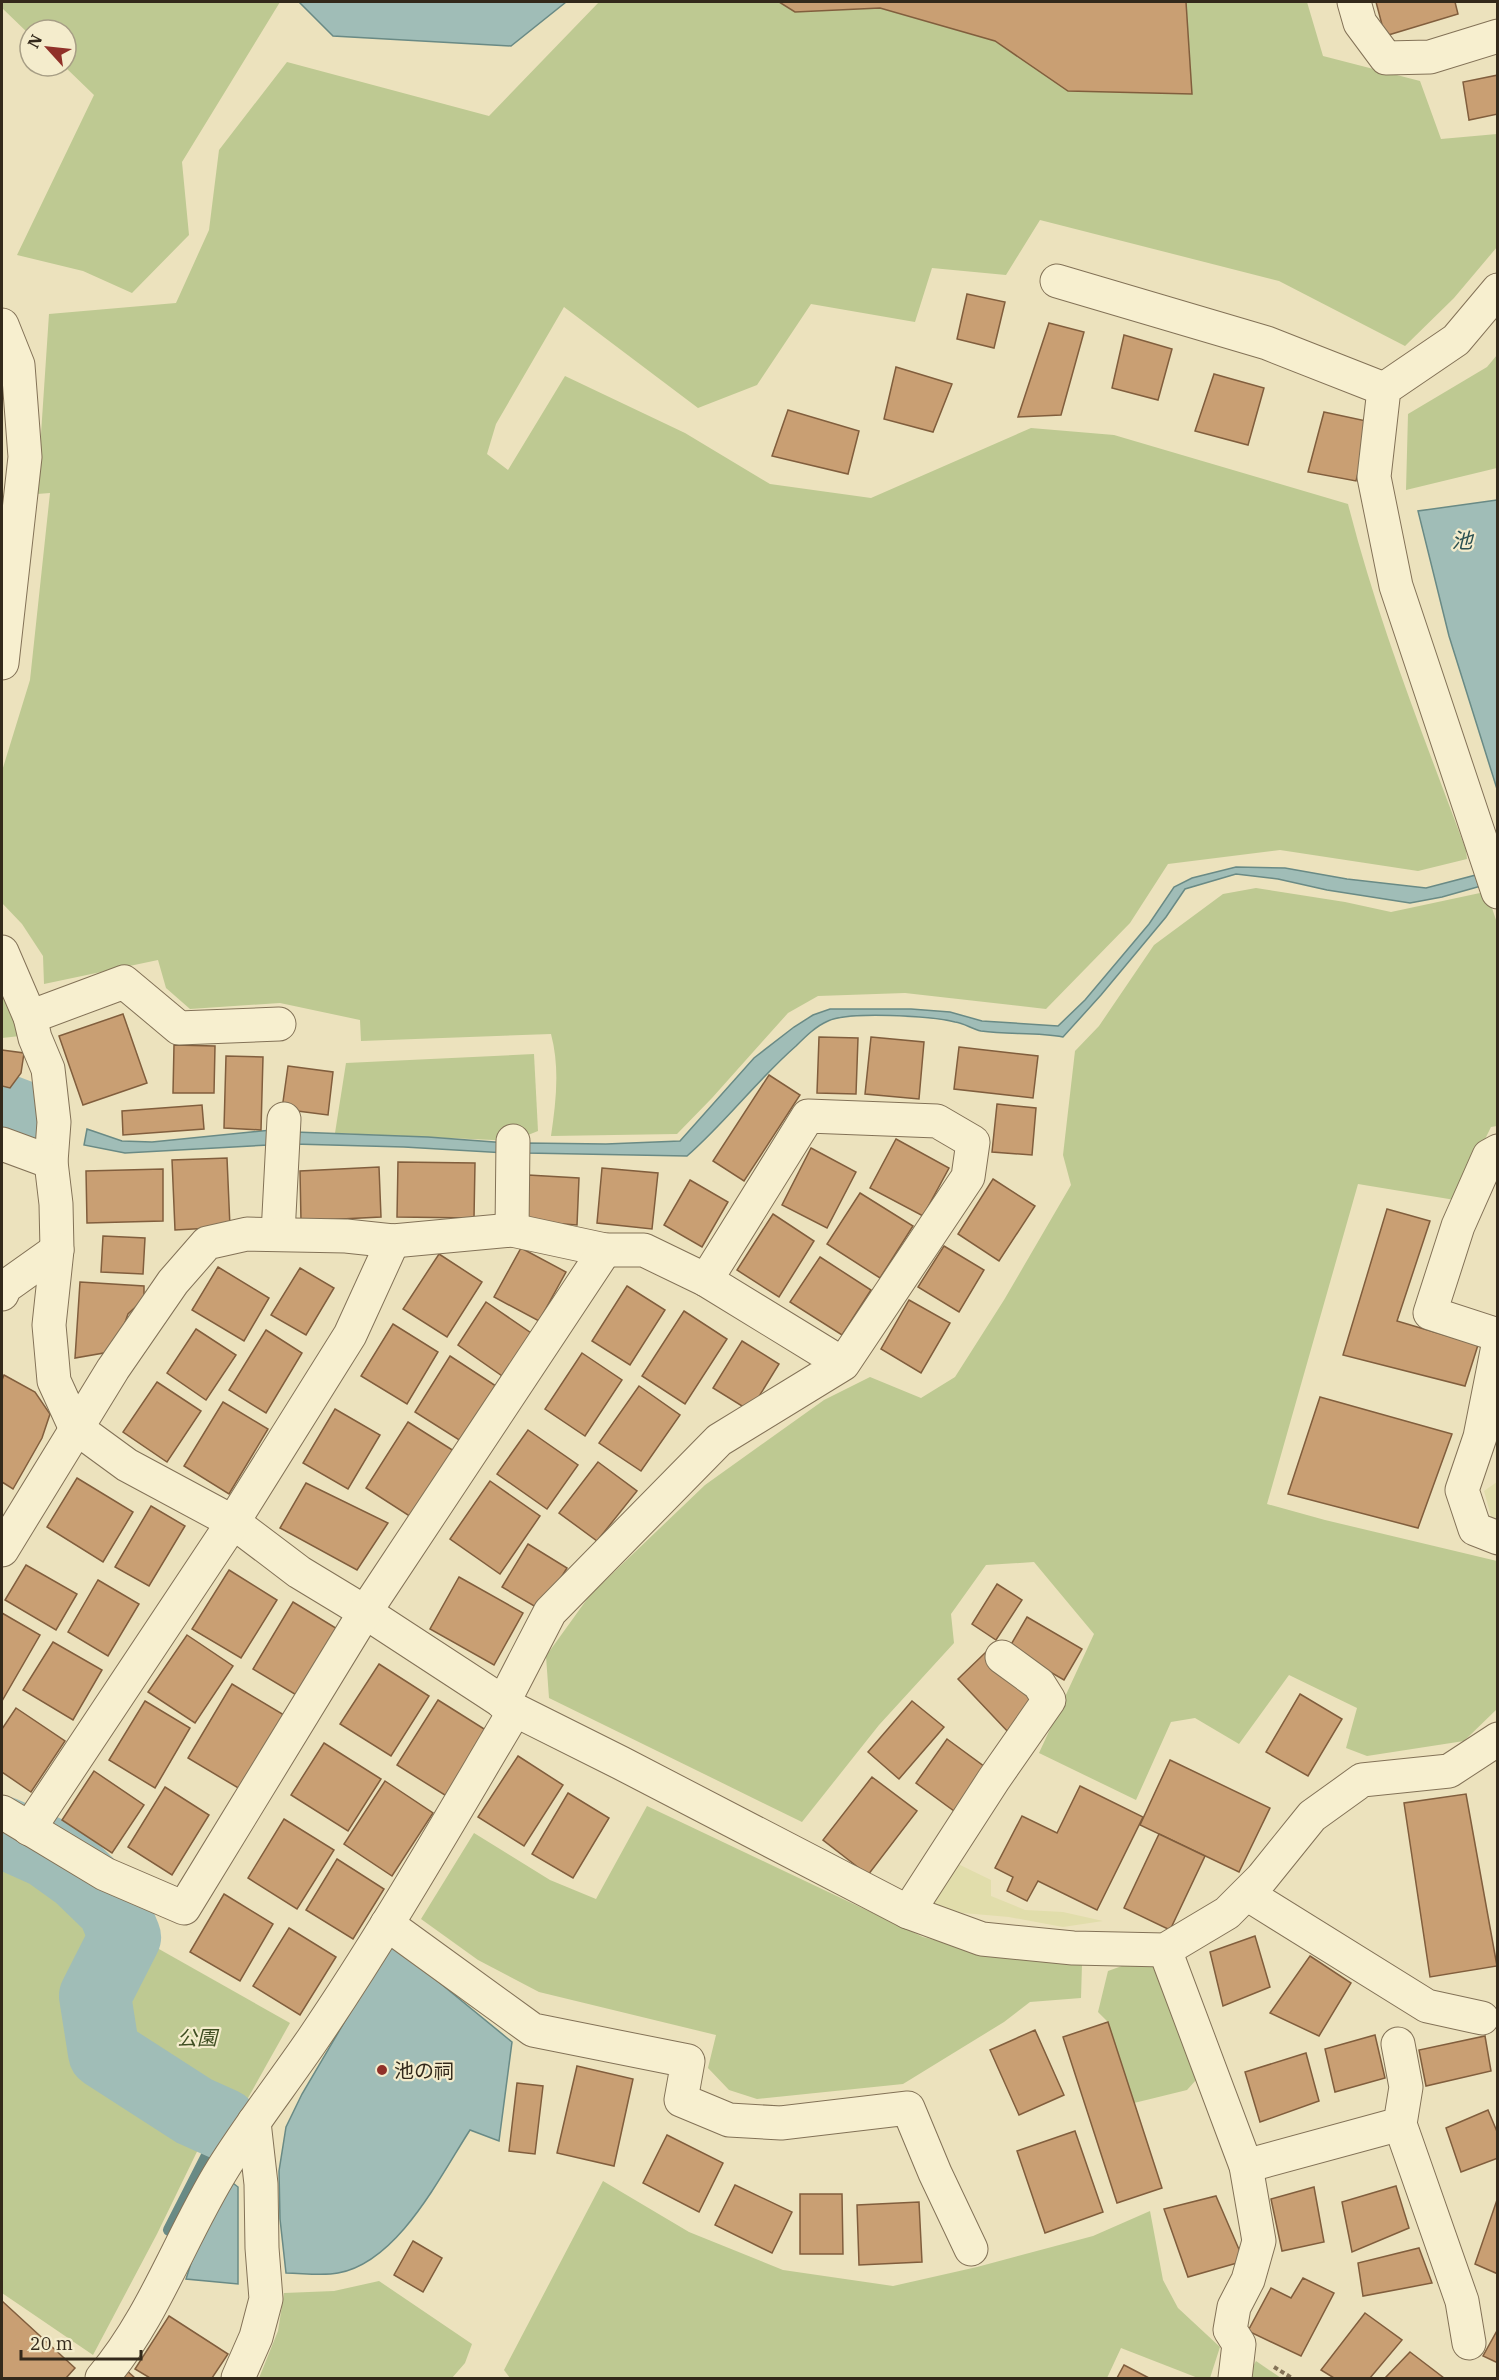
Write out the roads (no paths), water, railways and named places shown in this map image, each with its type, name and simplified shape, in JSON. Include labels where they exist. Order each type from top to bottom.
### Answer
[{"type":"street","points":[[1354,2],[1360,23],[1386,58],[1430,57],[1497,36]]},
{"type":"street","points":[[1057,281],[1267,343],[1384,389]]},
{"type":"street","points":[[1497,290],[1456,340],[1384,389],[1374,477],[1396,586],[1497,892]]},
{"type":"street","points":[[2,325],[18,365],[25,457],[2,663]]},
{"type":"street","points":[[2,952],[30,1017],[35,1038],[48,1069],[54,1122],[51,1162],[56,1204],[57,1250],[49,1325],[54,1381],[75,1427],[127,1465],[233,1522],[299,1572],[365,1612],[509,1707],[908,1912],[982,1939],[1073,1948],[1165,1950],[1227,1913],[1262,1878],[1312,1816],[1362,1780],[1449,1771],[1497,1738]]},
{"type":"street","points":[[30,1017],[124,982],[179,1028],[279,1024]]},
{"type":"street","points":[[102,2379],[118,2359],[153,2302],[221,2172],[312,2040],[387,1924],[509,1707],[550,1612],[719,1440],[843,1364],[968,1177],[973,1142],[937,1121],[808,1116],[706,1280]]},
{"type":"street","points":[[278,1234],[284,1119]]},
{"type":"street","points":[[2,1144],[51,1162]]},
{"type":"street","points":[[512,1230],[513,1150]]},
{"type":"street","points":[[1497,1151],[1489,1156],[1458,1226],[1430,1313],[1497,1335]]},
{"type":"street","points":[[2,1550],[75,1427],[173,1281],[207,1243],[247,1234],[346,1236],[393,1241],[512,1230],[605,1250],[644,1250],[706,1280],[843,1364]]},
{"type":"street","points":[[29,1829],[233,1522],[350,1335],[393,1241]]},
{"type":"street","points":[[2,1294],[5,1287],[57,1250]]},
{"type":"street","points":[[2,1812],[105,1874],[184,1908],[365,1612],[605,1250]]},
{"type":"street","points":[[1497,1346],[1480,1437],[1462,1490],[1475,1529],[1497,1538]]},
{"type":"street","points":[[908,1912],[994,1779],[1049,1700],[1040,1684],[1002,1658]]},
{"type":"street","points":[[1247,1894],[1427,2006],[1482,2018]]},
{"type":"street","points":[[387,1924],[533,2030],[688,2061],[681,2100],[729,2120],[781,2123],[908,2108],[935,2173],[971,2249]]},
{"type":"street","points":[[1165,1950],[1246,2166],[1259,2241],[1248,2280],[1234,2307],[1230,2330],[1239,2344],[1235,2379]]},
{"type":"street","points":[[1398,2044],[1406,2087],[1400,2124],[1462,2301],[1468,2343]]},
{"type":"street","points":[[238,2379],[256,2337],[266,2300],[261,2184],[254,2122]]},
{"type":"street","points":[[1246,2166],[1400,2124]]},
{"type":"water","points":[[299,2],[566,2],[511,46],[333,36]]},
{"type":"water","name":"池","points":[[1498,500],[1497,789],[1449,636],[1418,511]]},
{"type":"water","points":[[1236,867],[1285,868],[1347,879],[1426,888],[1476,875],[1481,886],[1410,903],[1327,890],[1278,879],[1236,874],[1185,889],[1166,917],[1063,1037],[981,1031],[958,1023],[928,1018],[871,1015],[839,1018],[824,1023],[807,1035],[687,1156],[526,1153],[526,1143],[606,1144],[680,1141],[754,1058],[794,1027],[813,1015],[830,1009],[911,1009],[950,1012],[982,1021],[1058,1026],[1085,1000],[1149,924],[1174,887],[1192,878]]},
{"type":"water","points":[[2,1100],[7,1101],[22,1125],[2,1120]]},
{"type":"water","points":[[87,1129],[122,1141],[152,1142],[271,1130],[268,1145],[125,1153],[84,1145]]},
{"type":"water","points":[[295,1132],[428,1137],[507,1143],[506,1153],[294,1144]]},
{"type":"water","points":[[391,1943],[512,2042],[499,2141],[470,2130],[415,2215],[380,2253],[360,2266],[332,2274],[286,2273],[280,2219],[279,2171],[286,2127],[302,2094]]},
{"type":"water","points":[[229,2180],[238,2187],[238,2284],[186,2279],[198,2241]]},
{"type":"waterway","points":[[2,1109],[23,1117]]},
{"type":"waterway","points":[[2,1832],[47,1852],[79,1875],[113,1908],[125,1937],[95,1996],[104,2053],[194,2111],[223,2124]]},
{"type":"waterway","points":[[169,2230],[223,2124]]},
{"type":"place","name":"池の祠","points":[[382,2070]]},
{"type":"park label","name":"公園","points":[[197,2037]]}]
